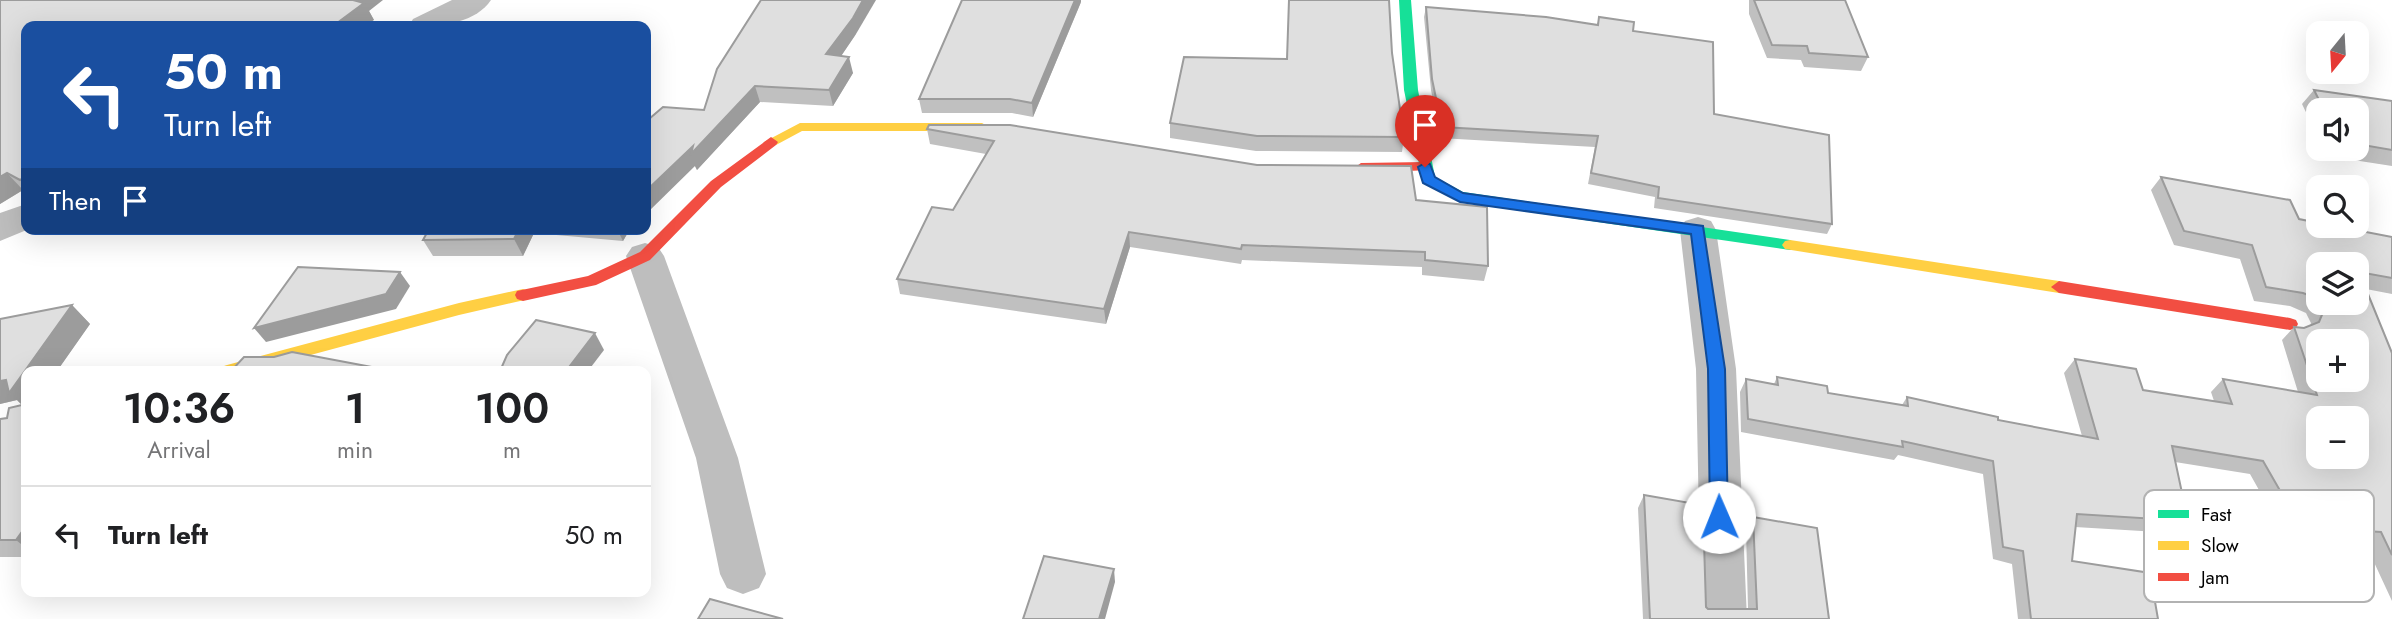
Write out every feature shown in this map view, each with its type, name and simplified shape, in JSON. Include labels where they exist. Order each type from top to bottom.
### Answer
[{"type":"street","points":[[434,21],[476,0]]},
{"type":"street","points":[[1405,0],[1405,55],[1410,101],[1428,180],[1460,197],[1698,230],[2290,324]]},
{"type":"street","points":[[246,366],[492,301],[562,288],[628,268],[645,256],[739,163],[774,138],[800,127],[998,127]]},
{"type":"street","points":[[1339,168],[1425,167]]},
{"type":"street","points":[[0,228],[21,218]]},
{"type":"street","points":[[1698,230],[1716,369],[1724,619]]},
{"type":"street","points":[[645,256],[717,458],[743,574]]},
{"type":"building","points":[[0,0],[353,0],[364,3],[340,21],[21,21],[21,180],[7,173],[0,177]]},
{"type":"building","points":[[761,0],[863,0],[826,54],[849,57],[829,90],[755,86],[691,154],[693,146],[651,186],[651,117],[663,107],[704,110],[717,69]]},
{"type":"building","points":[[962,0],[1075,0],[1032,103],[1010,99],[919,99]]},
{"type":"building","points":[[1289,0],[1389,0],[1392,53],[1404,137],[1257,136],[1170,123],[1184,57],[1287,59]]},
{"type":"building","points":[[1754,0],[1845,0],[1868,57],[1809,53],[1807,46],[1772,45]]},
{"type":"building","points":[[1426,7],[1546,17],[1598,25],[1599,17],[1634,22],[1633,31],[1713,42],[1714,114],[1829,135],[1832,224],[1658,198],[1659,187],[1591,173],[1598,136],[1442,127],[1432,79]]},
{"type":"building","points":[[2314,90],[2392,101],[2392,150],[2369,146],[2369,98],[2318,98]]},
{"type":"building","points":[[929,125],[1010,125],[1257,165],[1411,166],[1416,200],[1487,207],[1488,266],[1425,260],[1425,252],[1242,245],[1241,249],[1129,232],[1104,309],[897,279],[932,207],[953,210],[994,141],[927,129]]},
{"type":"building","points":[[2161,177],[2290,200],[2299,219],[2306,220],[2306,238],[2369,238],[2369,233],[2392,237],[2392,278],[2369,274],[2369,252],[2306,252],[2306,294],[2266,287],[2252,245],[2184,231]]},
{"type":"building","points":[[426,235],[516,235],[514,239],[423,240]]},
{"type":"building","points":[[298,267],[400,272],[386,294],[254,328]]},
{"type":"building","points":[[2369,297],[2392,353],[2392,555],[2381,532],[2374,532],[2374,490],[2280,490],[2263,461],[2172,446],[2181,490],[2144,490],[2144,518],[2077,514],[2072,561],[2144,572],[2144,602],[2155,602],[2158,619],[2031,619],[2023,551],[2003,547],[1993,461],[1902,441],[1903,447],[1748,419],[1746,379],[1778,385],[1777,377],[1827,386],[1828,393],[1908,406],[1907,397],[1998,417],[1998,420],[2098,439],[2075,359],[2136,369],[2143,390],[2232,404],[2223,379],[2317,395],[2316,392],[2369,392],[2369,329],[2306,329],[2306,362],[2294,327],[2304,328],[2319,322],[2322,315],[2369,315]]},
{"type":"building","points":[[72,305],[28,366],[21,366],[21,376],[9,393],[6,380],[0,381],[0,319]]},
{"type":"building","points":[[536,320],[595,333],[570,366],[502,366],[507,355]]},
{"type":"building","points":[[292,352],[366,366],[236,366],[244,357],[274,357]]},
{"type":"building","points":[[21,405],[21,533],[16,540],[0,540],[0,419],[7,418],[9,408]]},
{"type":"building","points":[[1644,495],[1696,504],[1697,508],[1703,509],[1708,609],[1757,609],[1753,517],[1817,528],[1829,619],[1650,619]]},
{"type":"building","points":[[1044,556],[1114,569],[1099,619],[1023,619]]},
{"type":"building","points":[[710,599],[783,619],[698,619]]},
{"type":"traffic: fast","points":[[1405,0],[1411,90],[1428,180],[1460,197],[1790,245]]},
{"type":"traffic: slow","points":[[771,142],[800,127],[982,127]]},
{"type":"traffic: slow","points":[[1790,245],[2059,287]]},
{"type":"traffic: slow","points":[[246,366],[459,309],[523,295]]},
{"type":"traffic: jam","points":[[523,295],[591,281],[645,256],[716,184],[771,142]]},
{"type":"traffic: jam","points":[[1361,168],[1425,167]]},
{"type":"traffic: jam","points":[[2059,287],[2290,324]]},
{"type":"route","points":[[1425,167],[1428,180],[1443,191],[1460,197],[1698,230],[1716,369],[1719,517]]}]
